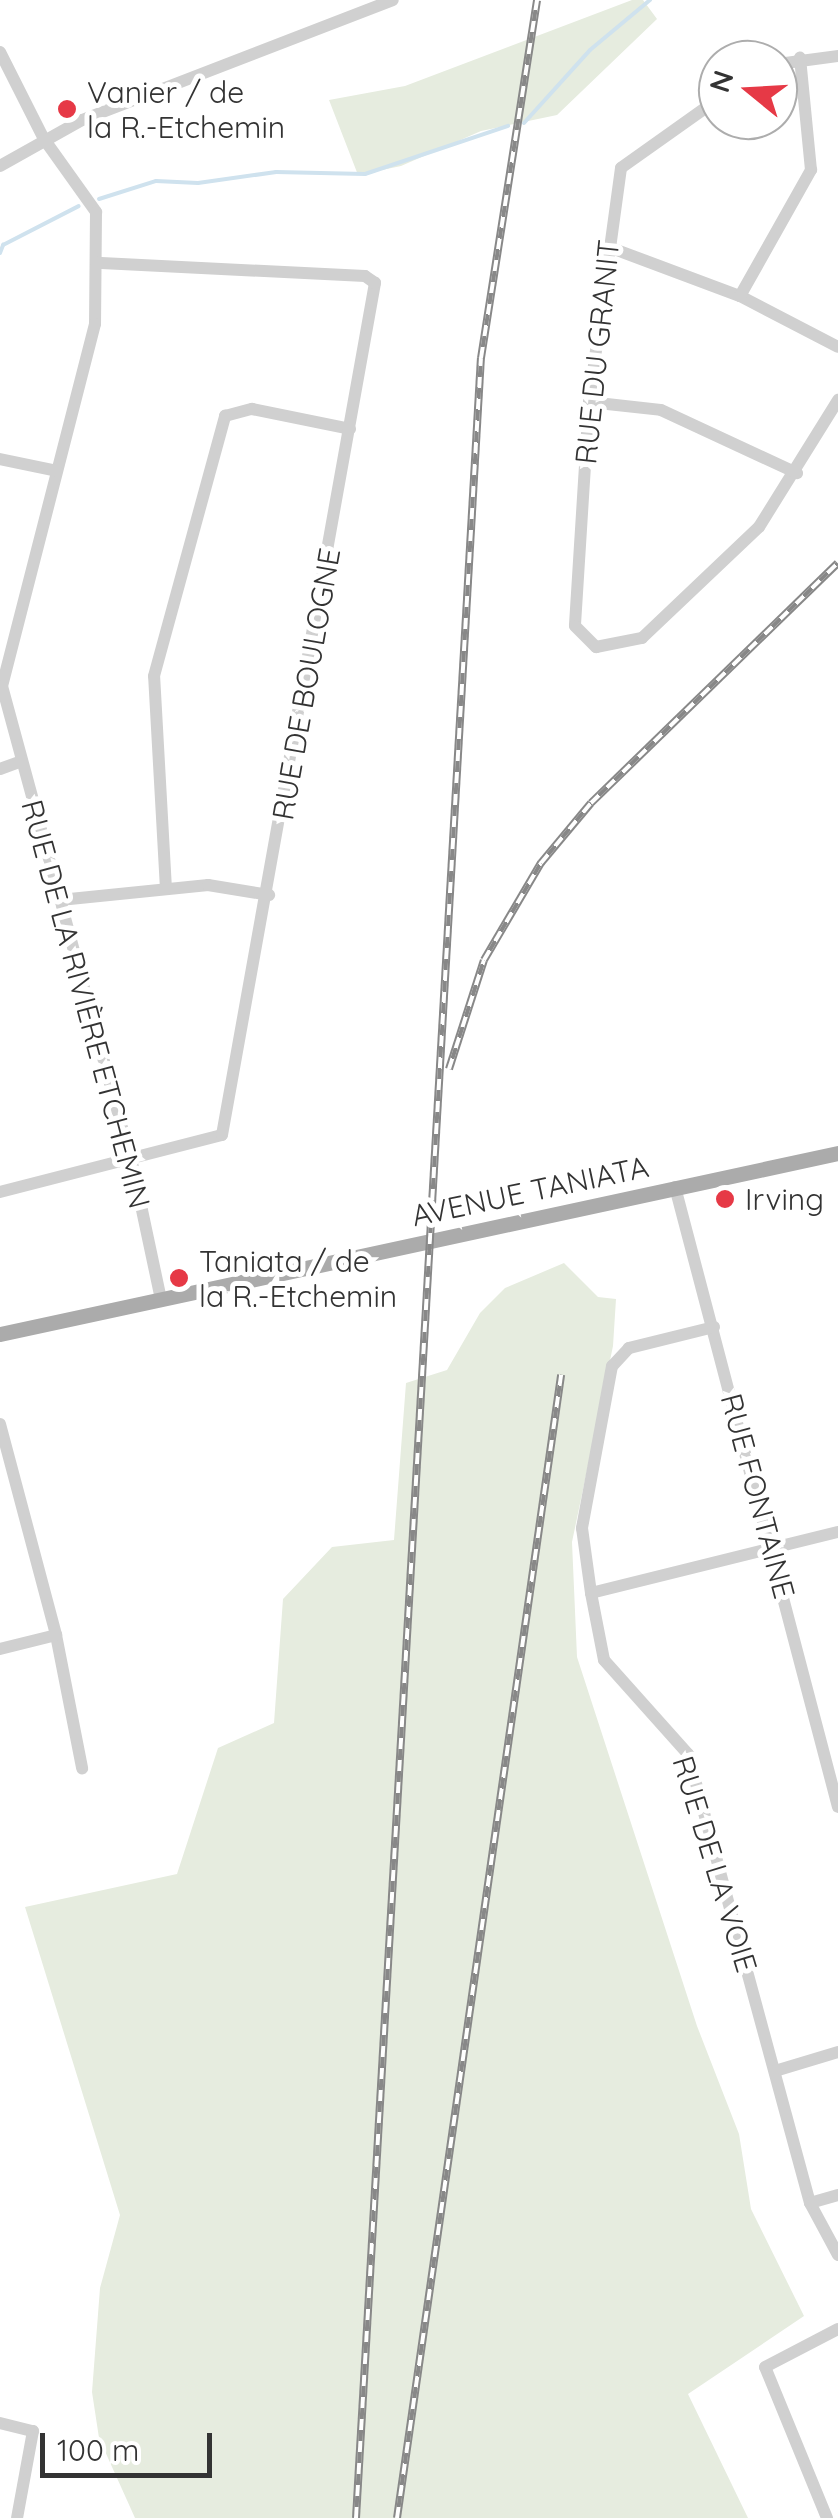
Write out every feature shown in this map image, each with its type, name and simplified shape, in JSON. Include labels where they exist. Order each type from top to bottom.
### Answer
[{"type":"main road","name":"AVENUE TANIATA","points":[[0,1334],[838,1153]]},
{"type":"street","points":[[0,166],[44,139],[368,4],[393,0]]},
{"type":"street","name":"RUE DE LA RIVIÈRE ETCHEMIN","points":[[0,52],[44,139],[96,212],[96,324],[2,686],[132,1162],[160,1300]]},
{"type":"street","points":[[740,296],[810,170],[800,58],[838,56]]},
{"type":"street","name":"RUE DU GRANIT","points":[[698,113],[621,168],[606,246],[589,402],[574,626],[596,647],[642,638],[759,527],[796,474]]},
{"type":"street","points":[[606,246],[740,296],[838,346]]},
{"type":"street","name":"RUE DE BOULOGNE","points":[[0,1192],[132,1162],[222,1135],[269,895],[376,283],[364,276],[96,263]]},
{"type":"street","points":[[589,402],[661,410],[796,474],[838,400]]},
{"type":"street","points":[[166,889],[154,676],[225,416],[252,409],[350,429]]},
{"type":"street","points":[[0,459],[58,470]]},
{"type":"street","points":[[0,769],[22,760]]},
{"type":"street","points":[[60,900],[208,885],[269,895]]},
{"type":"street","name":"RUE FONTAINE","points":[[675,1187],[838,1806]]},
{"type":"street","name":"RUE DE LA VOIE","points":[[714,1327],[629,1348],[612,1366],[582,1528],[590,1594],[604,1660],[688,1754],[810,2203],[838,2255]]},
{"type":"street","points":[[0,1424],[56,1635],[82,1768]]},
{"type":"street","points":[[590,1594],[838,1532]]},
{"type":"street","points":[[0,1649],[56,1635]]},
{"type":"street","points":[[775,2070],[838,2052]]},
{"type":"street","points":[[810,2203],[838,2195]]},
{"type":"street","points":[[827,2518],[766,2368],[838,2330]]},
{"type":"street","points":[[0,2422],[33,2431],[17,2518]]},
{"type":"shaded area","points":[[632,0],[643,0],[657,19],[557,115],[481,131],[401,166],[358,175],[329,100],[405,86]]},
{"type":"shaded area","points":[[564,1263],[598,1297],[616,1299],[613,1346],[572,1542],[577,1657],[697,2026],[739,2134],[751,2209],[804,2316],[688,2394],[748,2518],[135,2518],[99,2438],[92,2392],[100,2288],[120,2215],[25,1907],[177,1874],[218,1748],[274,1723],[283,1599],[332,1547],[394,1540],[406,1383],[447,1370],[480,1313],[505,1288]]},
{"type":"waterway","points":[[524,123],[590,50],[650,0]]},
{"type":"waterway","points":[[99,199],[156,181],[198,183],[276,172],[365,174],[508,126]]},
{"type":"waterway","points":[[0,253],[3,245],[79,206]]},
{"type":"railway","points":[[356,2518],[481,358],[537,0]]},
{"type":"railway","points":[[449,1069],[484,960],[541,863],[591,803],[838,563]]},
{"type":"railway","points":[[397,2518],[561,1375]]},
{"type":"place","name":"Vanier / de la R.-Etchemin","points":[[67,109]]},
{"type":"place","name":"Irving","points":[[725,1199]]},
{"type":"place","name":"Taniata / de la R.-Etchemin","points":[[179,1278]]}]
